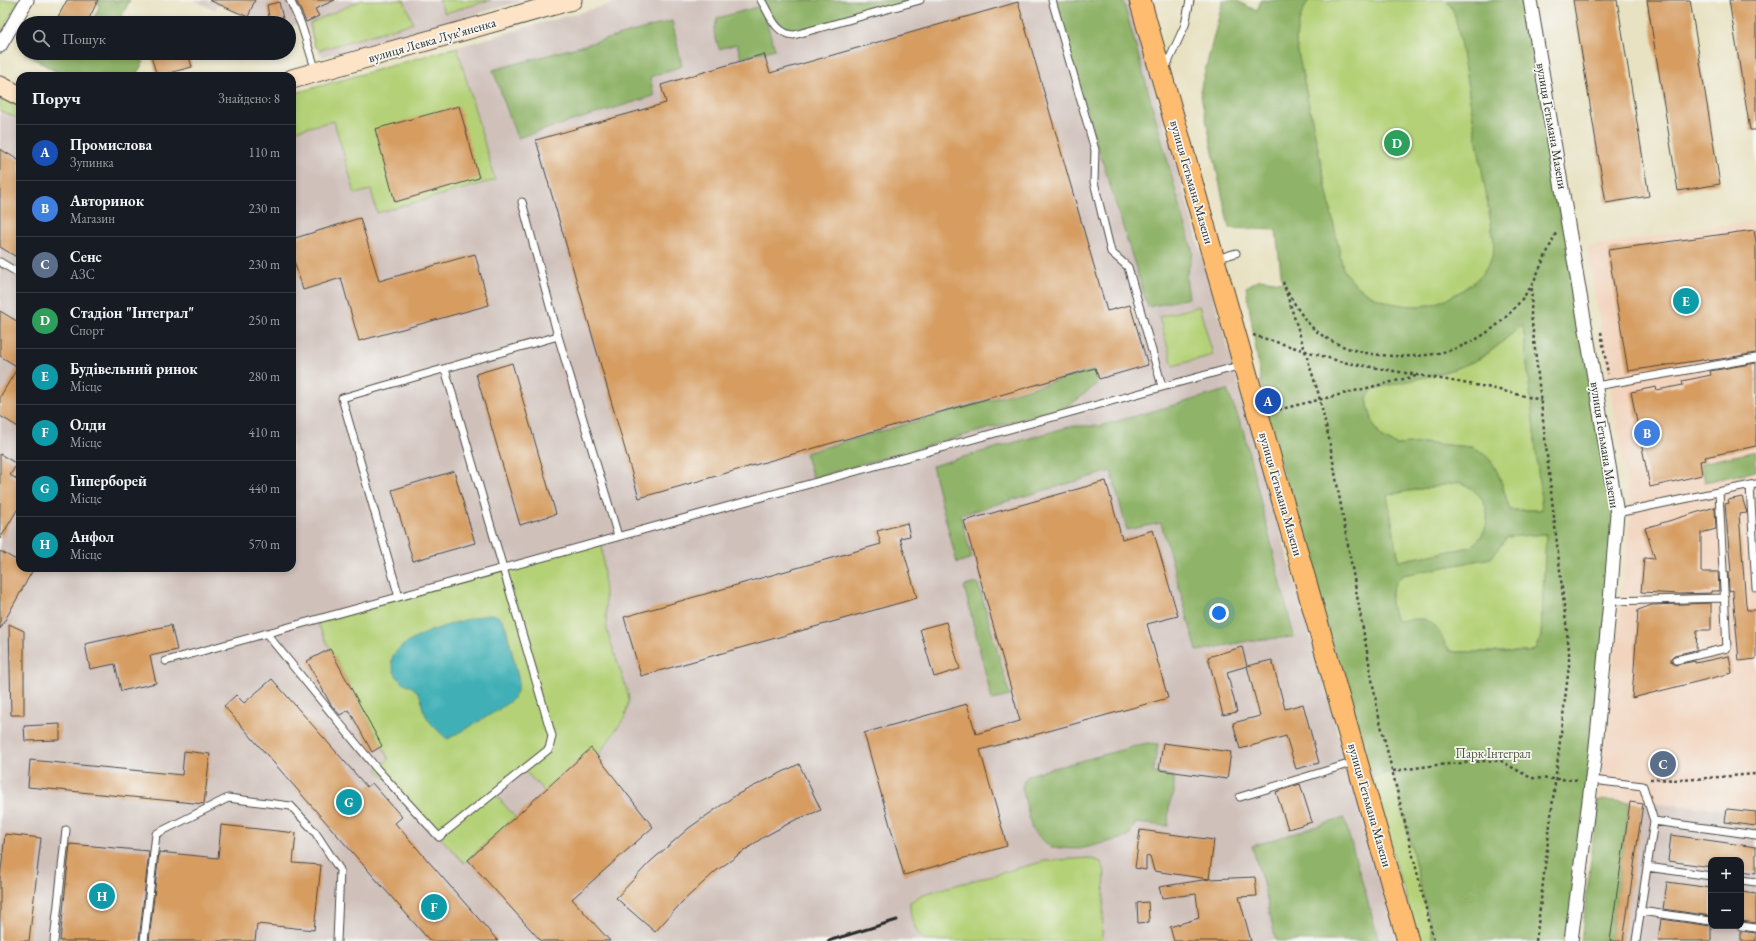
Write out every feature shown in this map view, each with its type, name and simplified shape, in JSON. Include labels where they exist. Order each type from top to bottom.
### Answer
[{"type":"main road","name":"вулиця Левка Лукʼяненка","points":[[296,78],[572,0]]},
{"type":"main road","name":"вулиця Гетьмана Мазепи","points":[[1140,0],[1408,941]]},
{"type":"main road","points":[[0,86],[16,94]]},
{"type":"street","points":[[18,16],[27,0]]},
{"type":"street","name":"вулиця Гетьмана Мазепи","points":[[1530,0],[1617,513],[1610,601],[1592,780],[1571,941]]},
{"type":"street","points":[[0,46],[16,19]]},
{"type":"lane","points":[[290,0],[301,24],[316,72]]},
{"type":"lane","points":[[761,0],[778,28],[785,34],[794,35],[920,0]]},
{"type":"lane","points":[[1052,0],[1095,150],[1094,182],[1111,252],[1128,268],[1162,386]]},
{"type":"lane","points":[[1162,77],[1185,25],[1190,0]]},
{"type":"lane","points":[[522,202],[558,336],[618,536]]},
{"type":"lane","points":[[1214,259],[1236,253]]},
{"type":"lane","points":[[0,262],[16,272]]},
{"type":"lane","points":[[399,597],[342,398],[558,336]]},
{"type":"lane","points":[[1596,386],[1610,385],[1756,358]]},
{"type":"lane","points":[[166,661],[1244,364]]},
{"type":"lane","points":[[266,633],[377,769],[439,837],[549,749],[552,736],[445,368]]},
{"type":"lane","points":[[1617,513],[1753,485],[1756,588]]},
{"type":"lane","points":[[1676,660],[1727,648],[1719,492]]},
{"type":"lane","points":[[1610,601],[1725,598]]},
{"type":"lane","points":[[1240,796],[1357,761]]},
{"type":"lane","points":[[1592,780],[1643,786],[1654,821],[1636,941]]},
{"type":"lane","points":[[144,941],[156,834],[228,798],[291,806],[315,832],[340,870],[337,941]]},
{"type":"lane","points":[[1654,821],[1756,835]]},
{"type":"lane","points":[[54,941],[66,830]]},
{"type":"lane","points":[[1647,867],[1708,876]]},
{"type":"lane","points":[[1744,880],[1756,882]]},
{"type":"lane","points":[[1640,911],[1708,921]]},
{"type":"lane","points":[[1744,926],[1756,928]]},
{"type":"path","points":[[1434,941],[1377,705],[1330,439],[1320,399],[1282,282],[1297,307],[1314,328],[1328,338],[1359,351],[1401,357],[1441,354],[1476,338],[1491,329],[1513,310],[1532,285],[1566,211]]},
{"type":"path","points":[[1532,285],[1531,314],[1569,658],[1536,941]]},
{"type":"path","points":[[1250,334],[1342,362],[1487,387],[1541,400]]},
{"type":"path","points":[[1258,414],[1419,375]]},
{"type":"path","points":[[1392,771],[1437,765],[1501,761],[1531,778],[1555,780],[1592,780]]},
{"type":"path","points":[[1643,779],[1683,780],[1756,774]]},
{"type":"shaded area","points":[[193,0],[526,0],[323,57],[314,45],[305,22],[296,25],[296,16],[243,16],[218,4],[215,10]]},
{"type":"shaded area","points":[[624,0],[1129,0],[1397,941],[0,941],[0,111],[16,117],[16,572],[296,572],[296,130],[334,121],[354,193],[371,190],[377,213],[495,180],[457,47]]},
{"type":"shaded area","points":[[1756,220],[1756,812],[1598,800],[1631,510],[1587,247]]},
{"type":"shaded area","points":[[1630,802],[1756,812],[1756,941],[1610,941]]},
{"type":"green space","points":[[0,0],[19,0],[0,33]]},
{"type":"green space","points":[[96,0],[130,0],[122,16],[95,16],[99,7],[98,1]]},
{"type":"green space","points":[[362,0],[404,0],[413,23],[320,50],[314,45],[310,23]]},
{"type":"green space","points":[[439,0],[491,0],[445,13]]},
{"type":"green space","points":[[761,0],[920,0],[785,34]]},
{"type":"green space","points":[[1052,0],[1123,0],[1193,253],[1186,277],[1189,298],[1148,307]]},
{"type":"green space","name":"Парк Інтеграл","points":[[1223,0],[1235,0],[1257,11],[1261,0],[1309,0],[1300,20],[1296,43],[1343,269],[1350,279],[1359,287],[1380,299],[1405,305],[1417,306],[1434,304],[1463,290],[1476,280],[1492,258],[1494,247],[1458,29],[1453,10],[1447,0],[1530,0],[1617,513],[1569,941],[1434,941],[1393,771],[1370,778],[1266,413],[1246,287],[1260,279],[1282,282],[1276,230],[1229,228],[1200,91]],"holes":[[[1523,324],[1542,510],[1510,510],[1498,473],[1488,458],[1471,447],[1423,443],[1397,445],[1382,438],[1374,426],[1367,398],[1373,389],[1426,377],[1476,360],[1495,348]],[[1459,482],[1470,487],[1484,502],[1487,511],[1485,530],[1480,539],[1471,547],[1399,561],[1387,495]],[[1546,534],[1541,637],[1535,649],[1528,652],[1450,651],[1431,622],[1421,619],[1396,621],[1392,608],[1391,596],[1394,585],[1403,575],[1491,558],[1507,537]]]},
{"type":"green space","points":[[1309,0],[1447,0],[1453,10],[1458,29],[1494,244],[1492,259],[1480,276],[1471,284],[1449,298],[1429,305],[1417,306],[1392,303],[1369,294],[1350,279],[1343,269],[1296,43],[1300,20]]},
{"type":"green space","points":[[761,6],[775,49],[741,58],[737,44],[719,49],[714,32],[717,18]]},
{"type":"green space","points":[[672,21],[682,66],[650,77],[654,96],[517,138],[493,70]]},
{"type":"green space","points":[[457,47],[495,180],[377,213],[371,190],[355,194],[334,121],[296,130],[296,93]]},
{"type":"green space","points":[[37,60],[140,60],[144,62],[138,72],[56,72]]},
{"type":"green space","points":[[0,98],[16,104],[16,117],[0,111]]},
{"type":"green space","points":[[1199,306],[1213,355],[1173,366],[1159,317]]},
{"type":"green space","points":[[1523,324],[1542,510],[1510,510],[1498,473],[1488,458],[1471,447],[1423,443],[1397,445],[1382,438],[1374,426],[1367,398],[1373,389],[1440,373],[1477,360],[1495,348]]},
{"type":"green space","points":[[1094,370],[1097,384],[1069,406],[813,478],[805,453]]},
{"type":"green space","points":[[1227,390],[1243,429],[1294,637],[1254,640],[1197,651],[1161,523],[1127,530],[1111,471],[960,515],[972,558],[957,563],[932,466],[1072,426],[1100,426]]},
{"type":"green space","points":[[1756,451],[1756,471],[1705,482],[1701,463]]},
{"type":"green space","points":[[1459,482],[1470,487],[1484,502],[1487,511],[1487,520],[1485,530],[1480,539],[1471,547],[1399,561],[1387,495]]},
{"type":"green space","points":[[1546,534],[1541,637],[1535,649],[1528,652],[1456,652],[1450,650],[1422,619],[1396,622],[1392,609],[1391,597],[1394,585],[1403,575],[1491,558],[1507,537]]},
{"type":"green space","points":[[602,541],[607,631],[629,699],[625,717],[597,757],[544,791],[524,770],[494,793],[515,817],[464,863],[377,769],[389,759],[316,620]],"holes":[[[493,614],[503,620],[519,682],[514,696],[504,705],[448,739],[430,631]]]},
{"type":"green space","points":[[978,583],[1010,696],[992,700],[964,586]]},
{"type":"green space","points":[[1147,743],[1158,744],[1153,773],[1174,777],[1174,794],[1169,804],[1168,826],[1136,823],[1128,837],[1080,849],[1051,848],[1032,830],[1022,787],[1028,775]]},
{"type":"green space","points":[[1393,771],[1434,941],[1419,941],[1370,778]]},
{"type":"green space","points":[[1598,800],[1630,802],[1610,941],[1581,941]]},
{"type":"green space","points":[[1344,818],[1379,941],[1276,941],[1264,887],[1252,846]]},
{"type":"green space","points":[[1089,858],[1101,862],[1105,873],[1103,941],[923,941],[913,923],[910,913],[910,902],[923,894],[1045,861]]},
{"type":"water","points":[[493,614],[501,619],[506,628],[519,682],[517,692],[509,702],[502,707],[447,739],[428,719],[423,709],[421,698],[416,690],[397,677],[392,664],[394,655],[403,646],[433,630],[468,619]]},
{"type":"building","points":[[67,0],[98,0],[90,16],[59,16]]},
{"type":"building","points":[[209,0],[255,0],[248,16]]},
{"type":"building","points":[[296,0],[335,0],[315,9],[319,16],[306,22]]},
{"type":"building","points":[[1573,0],[1617,0],[1649,196],[1606,203]]},
{"type":"building","points":[[1647,0],[1690,0],[1720,184],[1678,191]]},
{"type":"building","points":[[1729,0],[1756,0],[1756,130],[1750,130]]},
{"type":"building","points":[[279,2],[282,16],[269,16],[267,5]]},
{"type":"building","points":[[1018,2],[1107,311],[1130,305],[1148,365],[1099,379],[1095,368],[639,498],[536,140],[666,103],[661,85],[764,54],[770,73]]},
{"type":"building","points":[[152,60],[190,60],[192,67],[173,72],[156,72]]},
{"type":"building","points":[[459,106],[479,178],[395,202],[375,129]]},
{"type":"building","points":[[0,149],[16,159],[16,257],[0,247]]},
{"type":"building","points":[[360,218],[379,281],[475,254],[489,305],[359,341],[341,278],[303,290],[296,267],[296,238]]},
{"type":"building","points":[[1754,230],[1756,241],[1756,353],[1708,361],[1708,359],[1628,371],[1608,250]]},
{"type":"building","points":[[0,311],[16,321],[16,366],[0,356]]},
{"type":"building","points":[[512,363],[556,514],[520,525],[476,374]]},
{"type":"building","points":[[1756,363],[1756,446],[1705,457],[1706,460],[1700,461],[1702,475],[1650,487],[1631,392],[1656,387],[1657,390],[1683,385],[1682,381],[1711,375],[1710,371]]},
{"type":"building","points":[[16,370],[16,426],[0,416],[0,397]]},
{"type":"building","points":[[0,454],[16,463],[10,475],[16,479],[16,512],[0,539]]},
{"type":"building","points":[[454,471],[475,543],[413,561],[392,490]]},
{"type":"building","points":[[1106,481],[1122,539],[1153,530],[1178,616],[1147,624],[1168,698],[980,750],[1007,846],[904,875],[864,733],[967,704],[976,734],[1020,721],[964,521]]},
{"type":"building","points":[[1742,497],[1747,513],[1739,514],[1746,605],[1747,610],[1756,610],[1756,659],[1739,661],[1733,590],[1729,591],[1728,572],[1731,572],[1725,504],[1729,503],[1728,500]]},
{"type":"building","points":[[1715,507],[1716,529],[1701,533],[1701,572],[1718,572],[1719,591],[1711,591],[1711,593],[1679,594],[1641,592],[1644,558],[1655,559],[1645,528]]},
{"type":"building","points":[[907,523],[910,536],[900,538],[917,598],[641,676],[624,617],[881,544],[877,531]]},
{"type":"building","points":[[0,551],[16,560],[16,572],[32,572],[0,629]]},
{"type":"building","points":[[1711,603],[1711,630],[1697,630],[1696,650],[1674,655],[1671,658],[1671,662],[1675,665],[1695,661],[1695,663],[1729,656],[1732,673],[1632,698],[1638,610],[1652,605]]},
{"type":"building","points":[[946,622],[960,669],[934,677],[920,629]]},
{"type":"building","points":[[9,624],[24,631],[24,715],[11,715]]},
{"type":"building","points":[[171,625],[177,650],[150,656],[156,683],[121,691],[115,664],[90,669],[85,644]]},
{"type":"building","points":[[1242,647],[1247,666],[1227,672],[1237,712],[1223,715],[1208,657]]},
{"type":"building","points":[[330,649],[382,746],[372,752],[349,710],[340,715],[331,705],[307,661]]},
{"type":"building","points":[[1272,660],[1285,709],[1303,704],[1319,763],[1296,769],[1286,736],[1240,749],[1233,723],[1260,716],[1247,666]]},
{"type":"building","points":[[272,679],[367,787],[372,783],[402,817],[395,823],[498,941],[430,941],[224,706],[236,695],[244,703]]},
{"type":"building","points":[[60,724],[60,740],[25,741],[24,726]]},
{"type":"building","points":[[1163,743],[1231,752],[1227,779],[1159,770]]},
{"type":"building","points":[[591,748],[653,827],[572,899],[610,941],[541,941],[468,860]]},
{"type":"building","points":[[184,751],[210,754],[204,804],[28,787],[30,760],[182,775]]},
{"type":"building","points":[[799,764],[821,810],[795,820],[762,838],[716,871],[682,902],[655,932],[616,898],[650,862],[689,828],[736,795]]},
{"type":"building","points":[[1300,784],[1312,822],[1288,829],[1276,792]]},
{"type":"building","points":[[1630,802],[1643,804],[1623,941],[1610,941]]},
{"type":"building","points":[[1727,809],[1756,812],[1756,826],[1725,822]]},
{"type":"building","points":[[221,825],[296,833],[293,863],[321,865],[314,930],[257,924],[255,941],[149,941],[159,852],[218,858]]},
{"type":"building","points":[[1140,830],[1214,840],[1209,879],[1154,871],[1150,856],[1146,857],[1146,870],[1135,868]]},
{"type":"building","points":[[5,834],[41,838],[29,941],[0,941],[0,879]]},
{"type":"building","points":[[1671,835],[1756,847],[1756,873],[1744,871],[1744,857],[1708,857],[1708,867],[1668,861]]},
{"type":"building","points":[[70,844],[149,851],[139,941],[60,941]]},
{"type":"building","points":[[1255,877],[1257,896],[1239,897],[1251,941],[1174,941],[1170,927],[1199,918],[1196,894],[1162,898],[1159,887],[1209,879]]},
{"type":"building","points":[[1667,882],[1708,888],[1708,916],[1663,909]]},
{"type":"building","points":[[1744,892],[1756,894],[1756,923],[1744,921]]},
{"type":"building","points":[[1148,902],[1149,922],[1138,923],[1137,903]]},
{"type":"building","points":[[1661,919],[1708,926],[1708,929],[1711,929],[1711,941],[1658,941]]},
{"type":"building","points":[[1741,931],[1756,933],[1756,941],[1741,941]]},
{"type":"railway","points":[[828,941],[897,920]]},
{"type":"place","name":"Стадіон \"Інтеграл\"","points":[[1397,143]]},
{"type":"place","name":"Будівельний ринок","points":[[1686,301]]},
{"type":"place","name":"Промислова","points":[[1268,401]]},
{"type":"place","name":"Авторинок","points":[[1647,433]]},
{"type":"place","name":"Сенс","points":[[1663,764]]},
{"type":"place","name":"Гиперборей","points":[[349,802]]},
{"type":"place","name":"Анфол","points":[[102,896]]},
{"type":"place","name":"Олди","points":[[434,907]]}]
